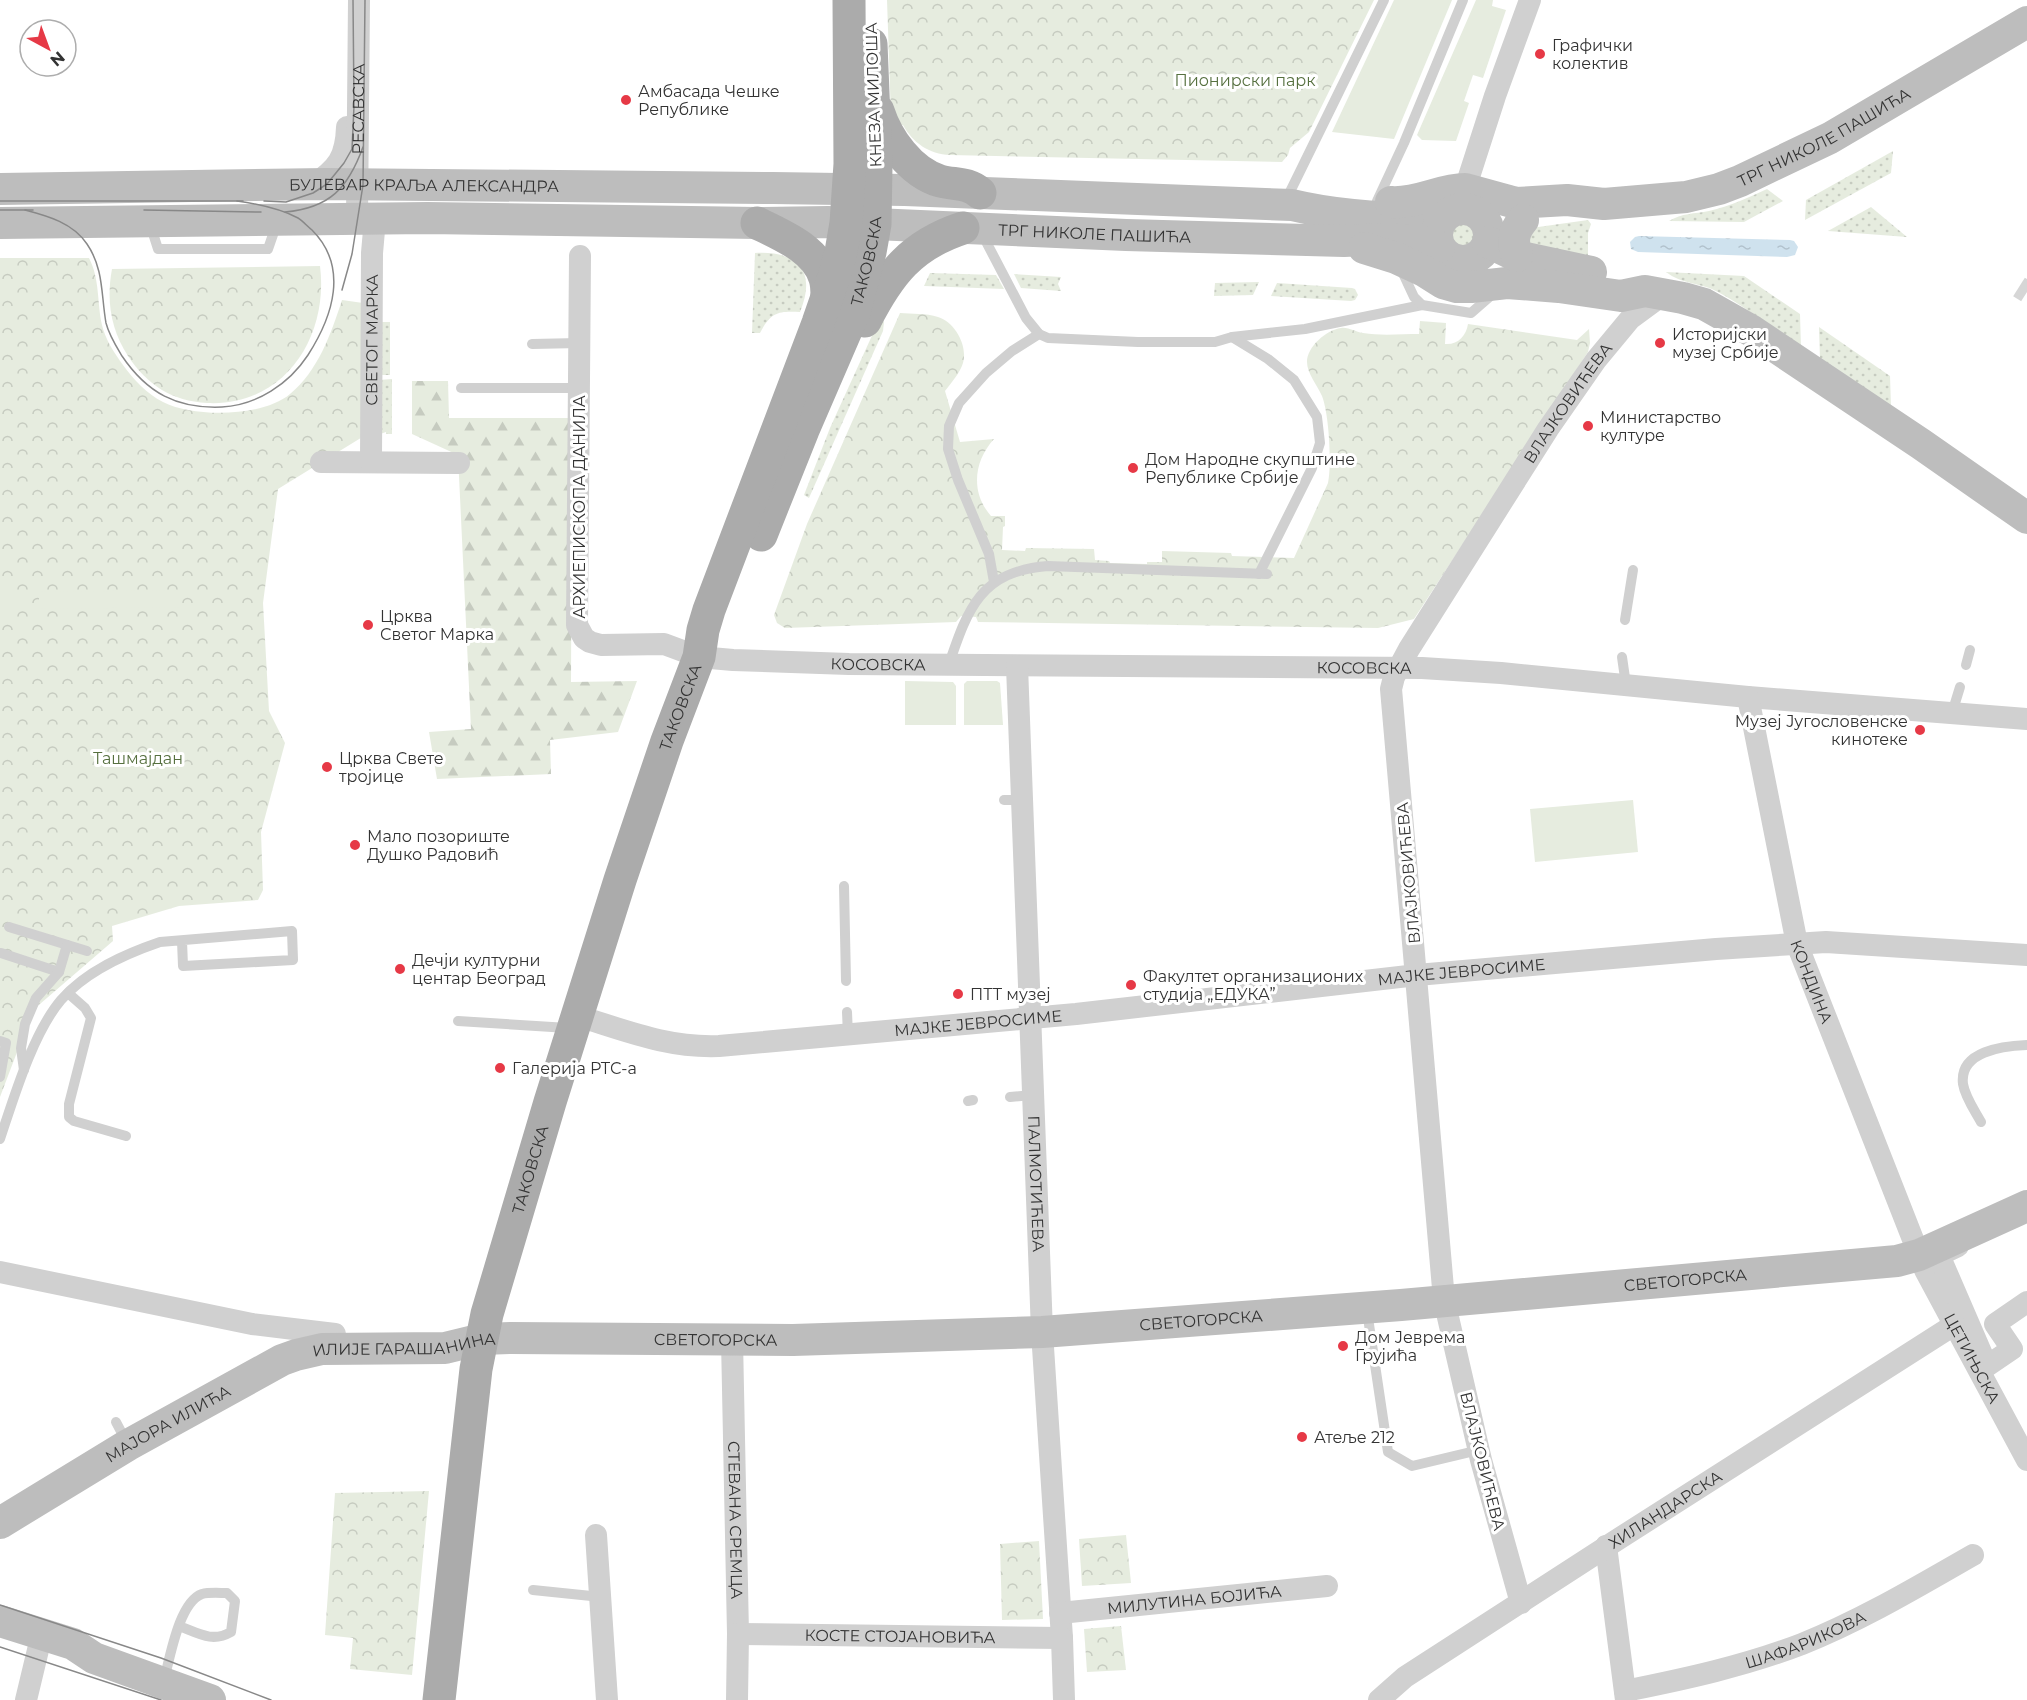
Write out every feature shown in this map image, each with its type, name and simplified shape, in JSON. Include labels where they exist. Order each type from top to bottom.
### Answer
[{"type":"main road","name":"КНЕЗА МИЛОША","points":[[849,0],[862,189]]},
{"type":"main road","name":"КНЕЗА МИЛОША","points":[[862,189],[873,98],[869,0]]},
{"type":"main road","name":"ТРГ НИКОЛЕ ПАШИЋА","points":[[1288,205],[1322,199],[1403,203],[1456,189],[1465,189],[1516,203],[1567,201],[1604,204],[1686,196],[1719,189],[1830,138],[2027,22]]},
{"type":"main road","points":[[873,98],[881,122],[897,149],[906,158],[938,180],[970,185],[980,193]]},
{"type":"main road","name":"БУЛЕВАР КРАЉА АЛЕКСАНДРА","points":[[0,189],[313,185],[862,189]]},
{"type":"main road","name":"ТРГ НИКОЛЕ ПАШИЋА","points":[[862,189],[1288,205],[1329,214],[1391,219],[1441,233]]},
{"type":"main road","name":"ТАКОВСКА","points":[[699,657],[718,635],[729,616],[789,463],[854,312],[862,189]]},
{"type":"main road","name":"ТРГ НИКОЛЕ ПАШИЋА","points":[[1441,233],[1450,258],[1466,261],[1480,255],[1488,233],[1523,220],[1588,212],[1604,204]]},
{"type":"main road","name":"ТРГ НИКОЛЕ ПАШИЋА","points":[[861,224],[1126,235],[1424,242],[1441,233],[1450,212],[1467,209],[1483,217],[1488,233],[1512,269]]},
{"type":"main road","name":"БУЛЕВАР КРАЉА АЛЕКСАНДРА","points":[[0,223],[428,218],[861,224]]},
{"type":"main road","points":[[1512,269],[1514,233],[1523,220]]},
{"type":"main road","points":[[757,223],[794,242],[819,265],[826,279],[827,297]]},
{"type":"main road","name":"ТАКОВСКА","points":[[439,1700],[453,1565],[487,1314],[529,1172],[640,819],[699,657],[709,610],[827,297],[841,252],[861,224]]},
{"type":"main road","points":[[830,372],[854,342],[889,279],[907,258],[931,242],[971,229]]},
{"type":"main road","name":"ТРГ НИКОЛЕ ПАШИЋА","points":[[1344,241],[1396,258],[1443,283],[1457,287],[1512,269],[1624,279],[1655,293],[1704,304],[1737,322],[1921,444],[2027,518]]},
{"type":"main road","name":"СВЕТОГОРСКА","points":[[482,1339],[896,1341],[1367,1308],[1897,1261],[1918,1255],[2027,1206]]},
{"type":"main road","name":"ИЛИЈЕ ГАРАШАНИНА","points":[[289,1358],[316,1340],[358,1331],[447,1327],[482,1339]]},
{"type":"main road","name":"ИЛИЈЕ ГАРАШАНИНА","points":[[289,1358],[322,1349],[445,1348],[482,1339]]},
{"type":"main road","name":"МАЈОРА ИЛИЋА","points":[[0,1523],[43,1497],[122,1434],[289,1358]]},
{"type":"main road","name":"МАЈОРА ИЛИЋА","points":[[0,1516],[43,1497]]},
{"type":"main road","points":[[0,1621],[73,1644],[94,1658],[210,1700]]},
{"type":"main road","points":[[0,1638],[68,1659],[94,1658]]},
{"type":"street","name":"РЕСАВСКА","points":[[313,185],[334,166],[343,155],[346,146],[348,12],[353,0]]},
{"type":"street","name":"РЕСАВСКА","points":[[359,0],[358,185],[366,219]]},
{"type":"street","points":[[1465,189],[1495,96],[1530,0]]},
{"type":"street","name":"СВЕТОГ МАРКА","points":[[366,219],[372,253],[371,462]]},
{"type":"street","name":"АРХИЕПИСКОПА ДАНИЛА","points":[[580,256],[577,625],[579,632],[590,642],[601,645],[664,644],[699,657]]},
{"type":"street","name":"ВЛАЈКОВИЋЕВА","points":[[1521,1603],[1479,1450],[1444,1300],[1391,688],[1398,668],[1548,429],[1600,354],[1655,293]]},
{"type":"street","points":[[321,462],[459,464]]},
{"type":"street","name":"КОСОВСКА","points":[[699,657],[849,664],[1398,668],[1501,673],[1748,697],[2027,719]]},
{"type":"street","name":"ПАЛМОТИЋЕВА","points":[[1017,666],[1013,800],[1030,1019],[1042,1332],[1064,1700]]},
{"type":"street","name":"КОНДИНА","points":[[1748,697],[1797,944],[1918,1255]]},
{"type":"street","name":"МАЈКЕ ЈЕВРОСИМЕ","points":[[576,1022],[681,1045],[802,1046],[848,1035],[1030,1019],[1416,975],[1797,944],[1826,942],[2027,955]]},
{"type":"street","points":[[2027,1214],[1939,1255],[1987,1366],[2012,1349],[1995,1324],[2027,1302]]},
{"type":"street","name":"ЦЕТИЊСКА","points":[[1918,1255],[2027,1460]]},
{"type":"street","name":"ИЛИЈЕ ГАРАШАНИНА","points":[[0,1272],[252,1324],[336,1334]]},
{"type":"street","name":"ИЛИЈЕ ГАРАШАНИНА","points":[[252,1324],[289,1358]]},
{"type":"street","name":"ХИЛАНДАРСКА","points":[[1379,1700],[1404,1691],[1521,1603],[1606,1546],[1954,1325]]},
{"type":"street","name":"СТЕВАНА СРЕМЦА","points":[[732,1340],[738,1634],[737,1700]]},
{"type":"street","points":[[596,1535],[607,1700]]},
{"type":"street","points":[[1606,1546],[1626,1696]]},
{"type":"street","name":"ШАФАРИКОВА","points":[[1626,1696],[1803,1644],[1870,1613],[1973,1556]]},
{"type":"street","name":"МИЛУТИНА БОЈИЋА","points":[[1060,1613],[1327,1586]]},
{"type":"street","name":"КОСТЕ СТОЈАНОВИЋА","points":[[738,1634],[1062,1638]]},
{"type":"street","points":[[26,1700],[38,1650]]},
{"type":"lane","points":[[1288,205],[1384,0]]},
{"type":"lane","points":[[1377,201],[1463,0]]},
{"type":"lane","points":[[1495,96],[1491,84],[1523,0]]},
{"type":"lane","points":[[971,229],[1026,318],[1040,334],[1059,340],[1215,342],[1232,337],[1305,329],[1422,305],[1471,313],[1512,269]]},
{"type":"lane","points":[[1396,258],[1414,297],[1422,305]]},
{"type":"lane","points":[[994,582],[989,554],[958,480],[948,449],[949,426],[959,403],[986,373],[1012,351],[1040,334]]},
{"type":"lane","points":[[949,664],[968,612],[994,582],[1021,569],[1048,566],[1263,574],[1312,468],[1320,443],[1317,417],[1294,380],[1268,359],[1232,337]]},
{"type":"lane","points":[[532,344],[579,343]]},
{"type":"lane","points":[[461,388],[579,388]]},
{"type":"lane","points":[[1624,620],[1633,570]]},
{"type":"lane","points":[[1966,665],[1970,650]]},
{"type":"lane","points":[[1622,657],[1626,685]]},
{"type":"lane","points":[[1952,713],[1960,687]]},
{"type":"lane","points":[[844,886],[846,981]]},
{"type":"lane","points":[[9,927],[87,951]]},
{"type":"lane","points":[[0,1139],[24,1070],[49,1018],[68,993],[108,963],[142,947],[160,942],[291,931],[293,960],[183,966],[182,941]]},
{"type":"lane","points":[[24,1070],[21,1048],[25,1024],[36,998],[59,972],[67,945]]},
{"type":"lane","points":[[1,953],[59,972]]},
{"type":"lane","points":[[68,993],[85,1008],[91,1018],[69,1104],[69,1117],[74,1121],[126,1136]]},
{"type":"lane","points":[[847,1012],[848,1035]]},
{"type":"lane","points":[[458,1020],[576,1022]]},
{"type":"lane","points":[[0,1041],[6,1043],[0,1077]]},
{"type":"lane","points":[[1981,1122],[1965,1092],[1963,1072],[1971,1060],[1982,1052],[2027,1045]]},
{"type":"lane","points":[[1010,1097],[1033,1095]]},
{"type":"lane","points":[[1367,1308],[1388,1452],[1412,1466],[1479,1450]]},
{"type":"lane","points":[[533,1590],[601,1597]]},
{"type":"lane","points":[[163,1683],[179,1626],[188,1605],[202,1594],[227,1593],[235,1601],[231,1632],[220,1638],[213,1638],[179,1626]]},
{"type":"green space","name":"Пионирски парк","points":[[887,0],[1374,0],[1309,132],[1290,148],[1282,162],[950,155],[929,150],[917,142],[903,125],[893,126]]},
{"type":"green space","points":[[1394,0],[1452,0],[1394,139],[1332,132]]},
{"type":"green space","points":[[1476,0],[1493,0],[1492,6],[1506,10],[1483,78],[1473,75],[1464,101],[1469,103],[1456,141],[1422,140],[1417,135]]},
{"type":"green space","points":[[1893,151],[1891,173],[1805,220],[1806,200]]},
{"type":"green space","points":[[1767,189],[1783,201],[1744,222],[1669,221],[1683,215],[1724,207]]},
{"type":"green space","points":[[1871,207],[1907,237],[1828,231]]},
{"type":"green space","points":[[1588,220],[1591,224],[1588,233],[1588,255],[1531,250],[1524,229]]},
{"type":"green space","points":[[1463,223],[1468,224],[1474,230],[1474,240],[1468,246],[1463,247],[1458,246],[1452,240],[1451,235],[1452,230],[1458,224]]},
{"type":"green space","points":[[755,253],[770,253],[793,260],[805,275],[806,285],[805,298],[800,312],[776,314],[760,333],[752,333]]},
{"type":"green space","name":"Ташмајдан","points":[[0,258],[89,258],[95,274],[103,330],[117,356],[136,381],[151,395],[163,402],[192,411],[228,413],[246,411],[278,402],[300,385],[316,363],[328,339],[342,300],[363,303],[364,436],[278,489],[263,603],[269,711],[285,743],[261,832],[263,890],[258,900],[179,906],[112,926],[113,941],[33,1010],[0,1097]]},
{"type":"green space","points":[[320,266],[321,292],[317,318],[309,342],[296,363],[279,380],[258,393],[234,401],[207,403],[194,402],[172,395],[143,375],[128,356],[117,336],[110,304],[112,269]]},
{"type":"green space","points":[[1666,272],[1744,276],[1800,314],[1801,348],[1718,292],[1678,279]]},
{"type":"green space","points":[[930,273],[996,275],[1004,289],[924,286]]},
{"type":"green space","points":[[1014,274],[1061,277],[1058,284],[1061,291],[1021,288]]},
{"type":"green space","points":[[1259,282],[1253,295],[1214,296],[1215,283]]},
{"type":"green space","points":[[1277,283],[1352,288],[1358,295],[1355,300],[1351,301],[1271,296]]},
{"type":"green space","points":[[900,313],[938,317],[955,329],[962,342],[963,363],[945,391],[960,442],[994,439],[982,457],[977,487],[984,507],[991,516],[1005,516],[1002,550],[1094,549],[1095,560],[1110,563],[1162,562],[1162,551],[1294,558],[1328,483],[1329,474],[1330,451],[1326,414],[1322,396],[1307,366],[1308,356],[1318,340],[1335,329],[1344,328],[1384,335],[1419,334],[1420,321],[1446,323],[1445,344],[1450,344],[1461,339],[1468,324],[1577,340],[1589,329],[1590,343],[1588,352],[1414,619],[1378,628],[978,622],[976,617],[961,616],[956,622],[785,628],[777,623],[774,615],[807,524]]},
{"type":"green space","points":[[880,318],[884,322],[883,331],[809,498],[804,495],[830,428]]},
{"type":"green space","points":[[380,322],[390,322],[390,375],[381,375]]},
{"type":"green space","points":[[1819,327],[1890,376],[1891,408],[1820,360]]},
{"type":"green space","points":[[392,379],[392,434],[386,434],[386,432],[380,434],[379,380]]},
{"type":"green space","points":[[412,381],[448,381],[449,418],[572,418],[571,682],[637,681],[618,732],[550,740],[551,774],[437,779],[429,732],[471,729],[458,455],[412,434]]},
{"type":"green space","points":[[181,590],[181,607],[39,609],[39,592]]},
{"type":"green space","points":[[0,592],[23,592],[23,611],[0,611]]},
{"type":"green space","points":[[905,681],[953,682],[956,686],[956,725],[905,725]]},
{"type":"green space","points":[[967,681],[997,681],[1000,683],[1003,725],[964,725],[964,684]]},
{"type":"green space","points":[[1633,800],[1638,852],[1535,862],[1530,809]]},
{"type":"green space","points":[[429,1491],[412,1675],[350,1669],[353,1638],[325,1635],[335,1493]]},
{"type":"green space","points":[[1126,1535],[1131,1583],[1082,1586],[1079,1539]]},
{"type":"green space","points":[[1039,1541],[1043,1619],[1002,1620],[1000,1544]]},
{"type":"green space","points":[[1121,1626],[1126,1670],[1087,1672],[1084,1629]]},
{"type":"water","points":[[1639,236],[1790,240],[1794,241],[1798,247],[1795,255],[1787,257],[1638,252],[1631,249],[1630,242]]},
{"type":"tunnel","points":[[2019,287],[2027,292]]},
{"type":"tram line","points":[[264,201],[286,202],[313,193],[327,184],[352,149],[353,0]]},
{"type":"tram line","points":[[342,290],[352,254],[363,185],[365,0]]},
{"type":"tram line","points":[[285,212],[314,206],[335,193],[351,174],[363,147]]},
{"type":"tram line","points":[[0,201],[243,201]]},
{"type":"tram line","points":[[25,210],[67,226],[87,244],[99,273],[109,332],[122,356],[142,380],[164,396],[177,401],[191,405],[222,407],[260,397],[282,384],[291,375],[317,340],[330,308],[333,292],[334,276],[330,260],[323,244],[312,230],[298,218],[283,212],[237,201]]},
{"type":"tram line","points":[[0,210],[33,210]]},
{"type":"tram line","points":[[144,210],[261,212]]},
{"type":"tram line","points":[[0,1605],[161,1658],[271,1700]]},
{"type":"tram line","points":[[0,1647],[161,1700]]},
{"type":"place","name":"Графички колектив","points":[[1540,54]]},
{"type":"place","name":"Амбасада Чешке Републике","points":[[626,100]]},
{"type":"place","name":"Историјски музеј Србије","points":[[1660,343]]},
{"type":"place","name":"Министарство културе","points":[[1588,426]]},
{"type":"place","name":"Дом Народне скупштине Републике Србије","points":[[1133,468]]},
{"type":"place","name":"Црква Светог Марка","points":[[368,625]]},
{"type":"place","name":"Музеј Југословенске кинотеке","points":[[1920,730]]},
{"type":"place","name":"Црква Свете тројице","points":[[327,767]]},
{"type":"place","name":"Мало позориште Душко Радовић","points":[[355,845]]},
{"type":"place","name":"Дечји културни центар Београд","points":[[400,969]]},
{"type":"place","name":"Факултет организационих студија „ЕДУКА”","points":[[1131,985]]},
{"type":"place","name":"ПТТ музеј","points":[[958,994]]},
{"type":"place","name":"Галерија РТС-а","points":[[500,1068]]},
{"type":"place","name":"Дом Јеврема Грујића","points":[[1343,1346]]},
{"type":"place","name":"Атеље 212","points":[[1302,1437]]}]
